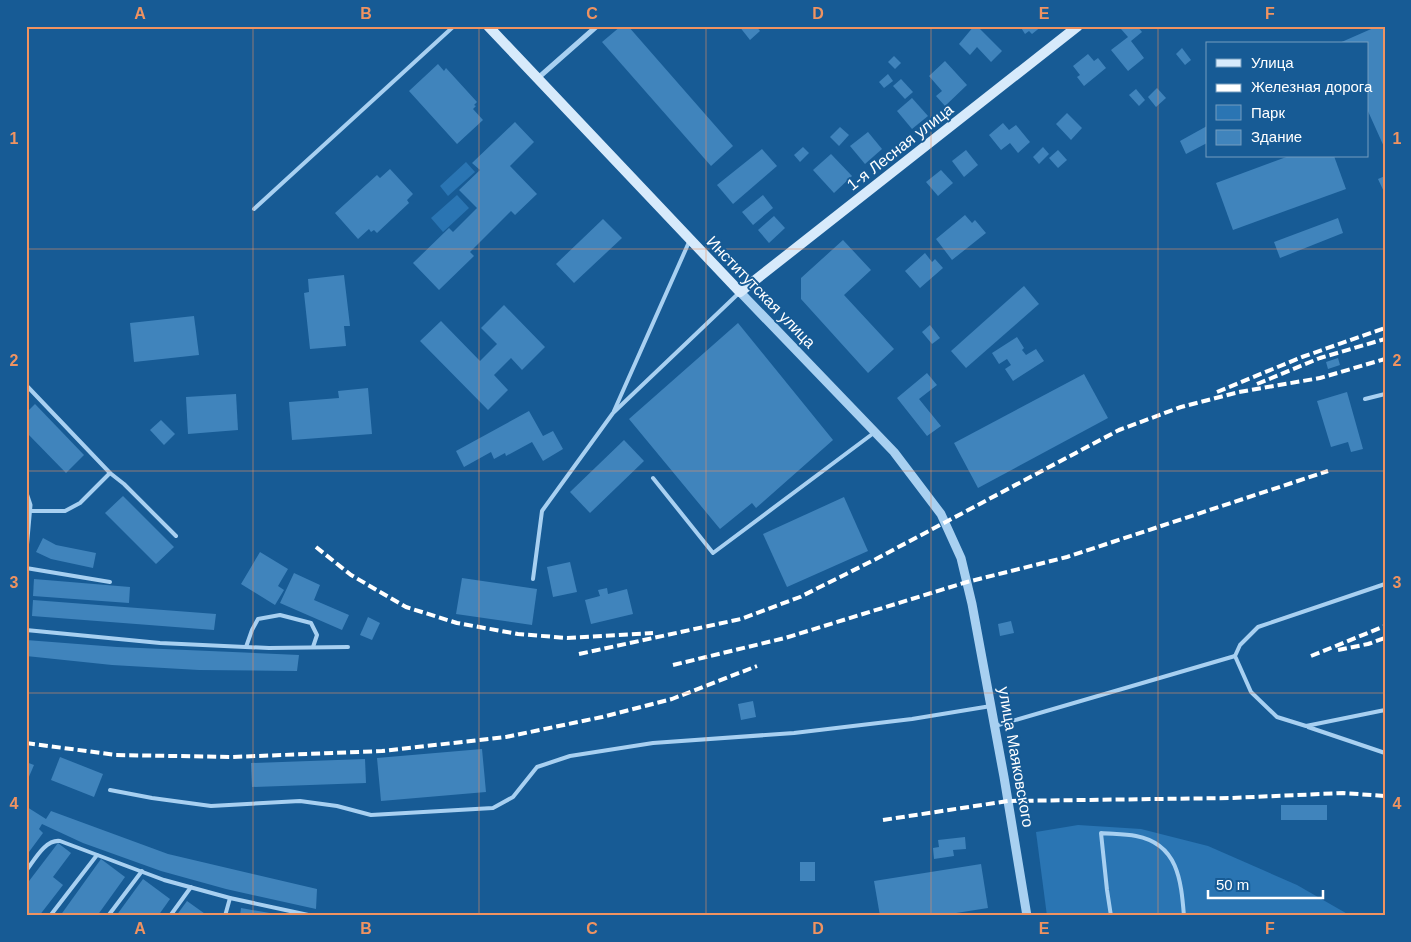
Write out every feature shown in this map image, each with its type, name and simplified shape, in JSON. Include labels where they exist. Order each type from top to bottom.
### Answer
[{"type":"main road","name":"Институтская улица","points":[[488,26],[740,292]]},
{"type":"main road","name":"1-я Лесная улица","points":[[740,292],[1078,26]]},
{"type":"street","points":[[538,78],[597,26]]},
{"type":"street","name":"Институтская улица","points":[[740,292],[894,452],[941,514],[962,558],[972,604]]},
{"type":"street","points":[[26,493],[30,505],[26,550]]},
{"type":"street","name":"улица Маяковского","points":[[972,604],[1027,916]]},
{"type":"lane","points":[[254,209],[454,26]]},
{"type":"lane","points":[[613,413],[690,239]]},
{"type":"lane","points":[[533,579],[542,511],[613,413],[740,292]]},
{"type":"lane","points":[[26,385],[110,473],[124,484],[176,536]]},
{"type":"lane","points":[[1365,399],[1385,394]]},
{"type":"lane","points":[[652,478],[712,553],[875,432]]},
{"type":"lane","points":[[30,511],[65,511],[80,503],[110,473]]},
{"type":"lane","points":[[26,568],[110,582]]},
{"type":"lane","points":[[995,726],[1235,656],[1240,645],[1258,627],[1385,584]]},
{"type":"lane","points":[[246,647],[258,619],[280,615],[311,623],[317,635],[314,647]]},
{"type":"lane","points":[[26,630],[160,643],[246,647],[348,646]]},
{"type":"lane","points":[[1235,656],[1252,692],[1277,717],[1385,753]]},
{"type":"lane","points":[[110,790],[211,806],[300,801],[337,806],[371,814],[493,808],[513,798],[537,767],[570,756],[653,744],[794,733],[991,706]]},
{"type":"lane","points":[[1306,726],[1385,710]]},
{"type":"lane","points":[[1111,916],[1101,833],[1137,836],[1158,843],[1175,862],[1182,889],[1184,916]]},
{"type":"lane","points":[[26,871],[48,844],[55,840],[164,880],[230,898],[313,916]]},
{"type":"lane","points":[[50,916],[97,855]]},
{"type":"lane","points":[[108,916],[142,871]]},
{"type":"lane","points":[[170,916],[191,887]]},
{"type":"lane","points":[[225,916],[230,898]]},
{"type":"green space","points":[[466,162],[475,172],[448,196],[440,186]]},
{"type":"green space","points":[[457,195],[469,208],[443,232],[431,218]]},
{"type":"green space","points":[[1078,825],[1141,829],[1208,846],[1297,885],[1351,916],[1047,916],[1036,832]]},
{"type":"building","points":[[621,26],[628,26],[733,146],[711,166],[602,42]]},
{"type":"building","points":[[739,26],[756,26],[760,31],[750,40]]},
{"type":"building","points":[[974,26],[977,26],[1002,51],[991,62],[977,47],[970,55],[959,44]]},
{"type":"building","points":[[1020,26],[1042,26],[1032,34],[1029,31],[1025,34]]},
{"type":"building","points":[[1124,26],[1137,26],[1142,32],[1131,41],[1144,58],[1128,71],[1111,50],[1128,37],[1121,29]]},
{"type":"building","points":[[1378,26],[1383,26],[1385,29],[1385,149],[1368,111],[1368,42],[1342,42]]},
{"type":"building","points":[[1182,48],[1191,60],[1185,65],[1176,54]]},
{"type":"building","points":[[1088,54],[1094,61],[1098,58],[1106,68],[1084,86],[1077,77],[1080,75],[1073,66]]},
{"type":"building","points":[[894,56],[901,63],[895,69],[888,62]]},
{"type":"building","points":[[945,61],[967,85],[945,106],[936,96],[942,91],[929,76]]},
{"type":"building","points":[[438,64],[444,71],[446,68],[477,102],[473,109],[483,120],[457,144],[409,91]]},
{"type":"building","points":[[888,74],[893,81],[884,88],[879,82]]},
{"type":"building","points":[[901,79],[913,92],[905,99],[893,86]]},
{"type":"building","points":[[1157,88],[1166,98],[1156,107],[1148,97]]},
{"type":"building","points":[[1136,89],[1145,100],[1139,106],[1129,95]]},
{"type":"building","points":[[912,98],[928,116],[912,129],[897,111]]},
{"type":"building","points":[[1067,113],[1082,128],[1071,140],[1056,124]]},
{"type":"building","points":[[515,122],[534,142],[510,166],[537,194],[515,215],[511,211],[470,252],[474,256],[439,290],[413,263],[449,228],[453,232],[477,208],[459,190],[480,170],[472,163]]},
{"type":"building","points":[[1003,123],[1009,130],[1016,125],[1030,142],[1018,153],[1010,143],[1001,150],[989,135]]},
{"type":"building","points":[[840,127],[849,135],[839,146],[830,137]]},
{"type":"building","points":[[1206,127],[1206,144],[1186,154],[1180,141]]},
{"type":"building","points":[[868,132],[882,149],[865,164],[850,146]]},
{"type":"building","points":[[803,147],[809,153],[800,162],[794,155]]},
{"type":"building","points":[[1043,147],[1049,154],[1039,164],[1033,157]]},
{"type":"building","points":[[762,149],[777,166],[733,204],[717,185]]},
{"type":"building","points":[[966,150],[978,165],[964,177],[952,161]]},
{"type":"building","points":[[1058,150],[1067,160],[1058,168],[1049,158]]},
{"type":"building","points":[[831,154],[852,176],[834,193],[813,170]]},
{"type":"building","points":[[1284,158],[1335,158],[1346,189],[1233,230],[1216,183]]},
{"type":"building","points":[[390,169],[413,194],[407,200],[409,203],[377,233],[374,230],[371,232],[369,229],[358,239],[335,213],[377,175],[380,178]]},
{"type":"building","points":[[941,170],[953,183],[938,196],[926,182]]},
{"type":"building","points":[[1385,176],[1385,194],[1378,179]]},
{"type":"building","points":[[763,195],[773,208],[753,225],[742,212]]},
{"type":"building","points":[[965,215],[972,223],[975,220],[986,233],[952,260],[936,239]]},
{"type":"building","points":[[774,216],[785,228],[769,243],[758,230]]},
{"type":"building","points":[[1338,218],[1343,233],[1280,258],[1274,242]]},
{"type":"building","points":[[603,219],[622,238],[574,283],[556,264]]},
{"type":"building","points":[[843,240],[871,270],[844,295],[894,349],[868,373],[801,299],[801,278]]},
{"type":"building","points":[[925,253],[932,262],[935,259],[943,268],[920,288],[905,271]]},
{"type":"building","points":[[344,275],[350,326],[344,326],[346,346],[310,349],[304,293],[309,292],[308,279]]},
{"type":"building","points":[[1024,286],[1039,304],[966,368],[951,351]]},
{"type":"building","points":[[504,305],[545,347],[522,370],[511,358],[494,375],[508,390],[488,410],[420,341],[441,321],[480,361],[497,344],[481,328]]},
{"type":"building","points":[[194,316],[199,355],[134,362],[130,323]]},
{"type":"building","points":[[738,323],[833,440],[756,508],[752,503],[720,529],[629,419]]},
{"type":"building","points":[[930,325],[940,338],[932,344],[922,332]]},
{"type":"building","points":[[1017,337],[1026,355],[1036,349],[1044,361],[1013,381],[1005,369],[1011,365],[1007,359],[999,364],[992,353]]},
{"type":"building","points":[[1338,358],[1340,365],[1328,369],[1326,362]]},
{"type":"building","points":[[927,373],[937,385],[919,399],[941,426],[927,436],[897,398]]},
{"type":"building","points":[[1084,374],[1108,418],[978,488],[954,443]]},
{"type":"building","points":[[368,388],[372,434],[292,440],[289,402],[339,398],[338,391]]},
{"type":"building","points":[[1347,392],[1363,449],[1351,452],[1348,442],[1331,447],[1317,401]]},
{"type":"building","points":[[236,394],[238,430],[188,434],[186,397]]},
{"type":"building","points":[[35,404],[84,455],[66,473],[26,432],[26,413]]},
{"type":"building","points":[[529,411],[543,436],[553,431],[563,449],[543,461],[532,442],[506,456],[505,453],[494,459],[491,452],[464,467],[456,451]]},
{"type":"building","points":[[161,420],[175,434],[164,445],[150,430]]},
{"type":"building","points":[[624,440],[644,461],[590,513],[570,492]]},
{"type":"building","points":[[123,496],[174,547],[156,564],[105,513]]},
{"type":"building","points":[[844,497],[868,551],[787,587],[763,534]]},
{"type":"building","points":[[43,538],[56,545],[96,553],[93,568],[51,559],[36,552]]},
{"type":"building","points":[[260,552],[288,569],[278,586],[284,590],[275,605],[241,584]]},
{"type":"building","points":[[570,562],[577,592],[553,597],[547,567]]},
{"type":"building","points":[[294,573],[320,585],[314,600],[349,615],[342,630],[280,603]]},
{"type":"building","points":[[462,578],[537,589],[532,625],[456,614]]},
{"type":"building","points":[[34,579],[130,587],[129,603],[33,596]]},
{"type":"building","points":[[607,588],[608,594],[627,589],[633,614],[591,624],[585,600],[600,596],[598,590]]},
{"type":"building","points":[[33,600],[216,614],[214,630],[32,616]]},
{"type":"building","points":[[368,617],[380,623],[372,640],[360,635]]},
{"type":"building","points":[[1011,621],[1014,633],[1000,636],[998,624]]},
{"type":"building","points":[[26,640],[117,647],[299,655],[297,671],[199,670],[112,665],[26,656]]},
{"type":"building","points":[[753,701],[756,717],[741,720],[738,704]]},
{"type":"building","points":[[482,749],[486,792],[381,801],[377,758]]},
{"type":"building","points":[[60,757],[103,774],[94,797],[51,780]]},
{"type":"building","points":[[365,759],[366,783],[252,787],[251,763]]},
{"type":"building","points":[[26,762],[34,765],[28,779],[26,779]]},
{"type":"building","points":[[1281,805],[1327,805],[1327,820],[1281,820]]},
{"type":"building","points":[[27,807],[46,819],[51,811],[168,854],[317,889],[316,909],[226,889],[161,871],[83,843],[42,824],[39,829],[43,833],[26,856]]},
{"type":"building","points":[[965,837],[966,849],[953,850],[954,856],[934,859],[933,848],[939,847],[938,840]]},
{"type":"building","points":[[58,843],[71,853],[53,877],[63,885],[39,916],[26,916],[26,885]]},
{"type":"building","points":[[101,859],[125,877],[97,916],[60,916]]},
{"type":"building","points":[[800,862],[815,862],[815,881],[800,881]]},
{"type":"building","points":[[981,864],[988,908],[937,916],[880,916],[874,881]]},
{"type":"building","points":[[143,879],[170,899],[158,916],[116,916]]},
{"type":"building","points":[[187,901],[208,916],[176,916]]},
{"type":"building","points":[[241,908],[281,915],[281,916],[240,916]]},
{"type":"railway","points":[[1217,392],[1302,357],[1385,328]]},
{"type":"railway","points":[[1257,384],[1320,358],[1385,339]]},
{"type":"railway","points":[[579,654],[741,619],[800,597],[876,559],[1119,430],[1181,407],[1239,392],[1320,378],[1385,359]]},
{"type":"railway","points":[[673,665],[785,638],[967,582],[1067,557],[1328,471]]},
{"type":"railway","points":[[316,547],[351,575],[406,607],[457,623],[518,634],[567,638],[653,633]]},
{"type":"railway","points":[[1311,656],[1385,626]]},
{"type":"railway","points":[[1338,650],[1368,644],[1385,638]]},
{"type":"railway","points":[[26,743],[116,755],[232,757],[382,751],[506,737],[602,717],[672,699],[757,666]]},
{"type":"railway","points":[[883,820],[1008,801],[1231,798],[1343,793],[1385,796]]}]
